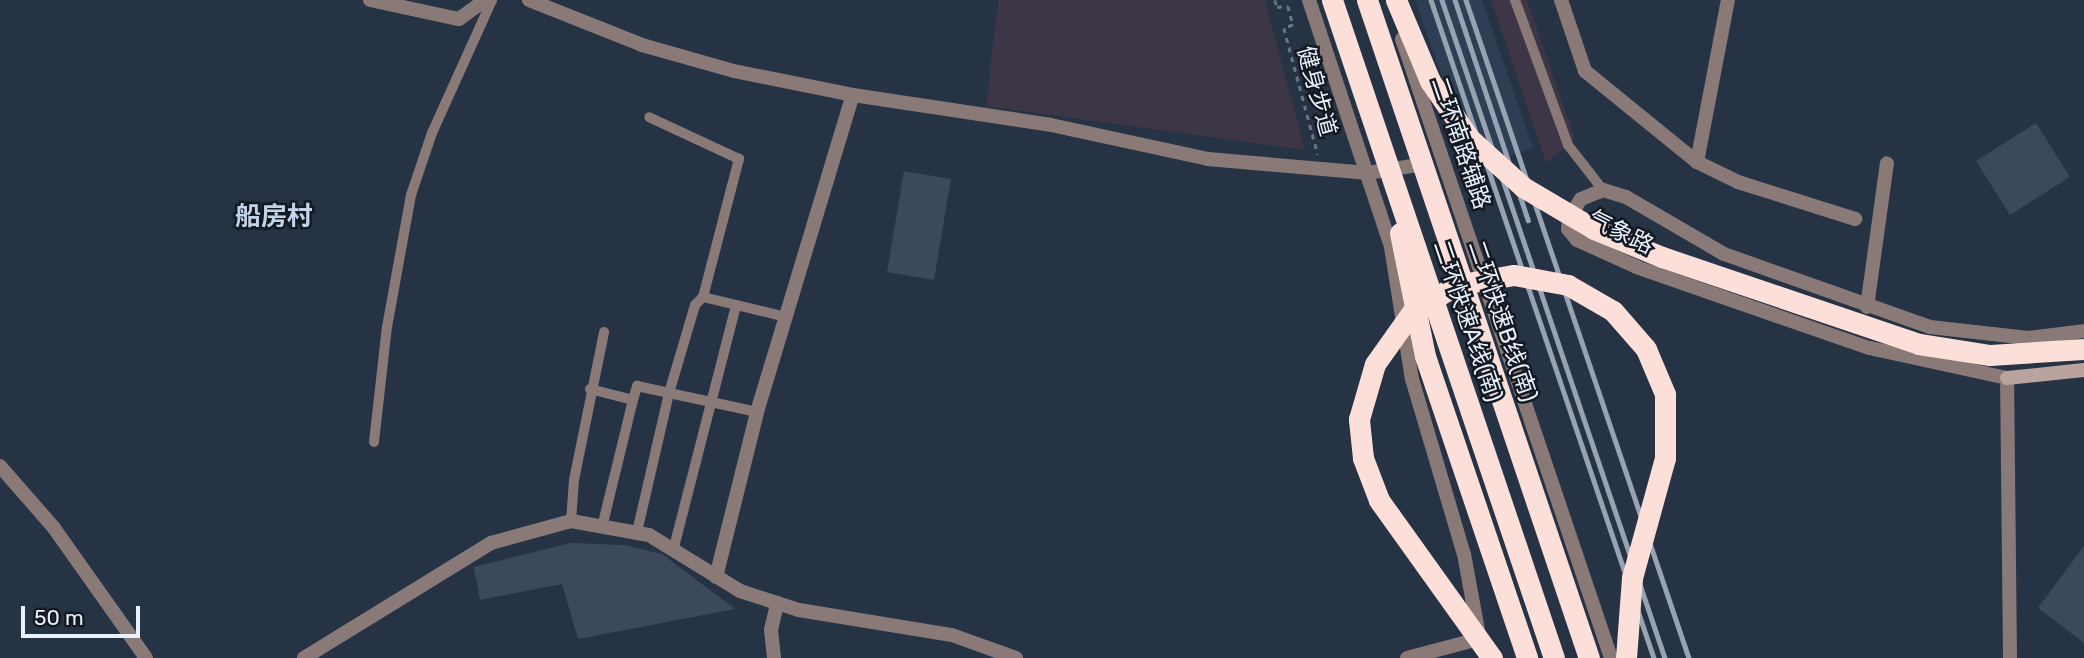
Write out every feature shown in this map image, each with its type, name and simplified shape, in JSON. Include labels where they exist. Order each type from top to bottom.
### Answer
[{"type":"highway","name":"二环快速A线(南)","points":[[1332,0],[1554,658]]},
{"type":"highway","name":"二环快速B线(南)","points":[[1367,0],[1589,658]]},
{"type":"highway","points":[[1396,0],[1430,81],[1469,138],[1522,187],[1594,229],[1687,266],[1919,344],[1990,355],[2084,349]]},
{"type":"highway","points":[[1384,155],[1421,342],[1527,658]]},
{"type":"highway","points":[[1492,658],[1379,500],[1363,458],[1359,419],[1375,364],[1412,312],[1456,285],[1514,275],[1560,283],[1600,301],[1637,335],[1661,378],[1668,410],[1668,442],[1632,578],[1626,658]]},
{"type":"street","points":[[370,0],[460,19],[485,0]]},
{"type":"street","points":[[529,0],[642,45],[734,71],[853,94],[1051,125],[1208,159],[1368,173],[1418,165]]},
{"type":"street","points":[[1309,0],[1391,247],[1412,379],[1464,554],[1483,658]]},
{"type":"street","name":"二环南路辅路","points":[[1389,0],[1611,658]]},
{"type":"street","points":[[1561,0],[1586,71],[1698,162],[1738,182],[1855,219]]},
{"type":"street","points":[[1698,162],[1728,0]]},
{"type":"street","points":[[716,577],[757,412],[853,94]]},
{"type":"street","points":[[1867,307],[1887,163]]},
{"type":"street","name":"气象路","points":[[2084,331],[2028,338],[1976,336],[1930,327],[1867,307],[1724,254],[1626,197],[1603,190],[1581,198],[1569,218],[1569,229],[1577,240],[1637,267],[1869,348],[2007,378],[2084,370]]},
{"type":"street","points":[[2007,378],[2010,658]]},
{"type":"street","points":[[0,466],[54,528],[146,658]]},
{"type":"street","points":[[304,658],[491,543],[571,521],[603,523],[637,532],[716,577],[777,603],[952,635],[1016,658]]},
{"type":"street","points":[[774,658],[771,631],[777,603]]},
{"type":"street","points":[[1407,658],[1479,639]]},
{"type":"lane","points":[[374,442],[387,327],[411,194],[432,133],[492,0]]},
{"type":"lane","points":[[1515,0],[1568,145],[1603,190]]},
{"type":"lane","points":[[637,532],[669,393],[695,305],[703,297],[739,159],[649,117]]},
{"type":"lane","points":[[703,297],[786,317]]},
{"type":"lane","points":[[673,551],[736,305]]},
{"type":"lane","points":[[571,521],[590,389],[604,332]]},
{"type":"lane","points":[[603,523],[637,386],[757,412]]},
{"type":"lane","points":[[590,389],[633,400]]},
{"type":"path","name":"健身步道","points":[[1275,0],[1277,7],[1288,6],[1293,25],[1284,28],[1321,168]]},
{"type":"shaded area","points":[[998,0],[1265,0],[1305,150],[986,106]]},
{"type":"shaded area","points":[[1415,0],[1482,0],[1533,148],[1474,168]]},
{"type":"shaded area","points":[[1491,0],[1527,0],[1575,139],[1546,163]]},
{"type":"building","points":[[2036,123],[2070,177],[2010,215],[1976,161]]},
{"type":"building","points":[[904,171],[951,179],[934,280],[887,272]]},
{"type":"building","points":[[571,543],[624,545],[662,554],[735,609],[578,639],[562,584],[480,600],[474,567]]},
{"type":"building","points":[[2084,546],[2084,643],[2038,608]]},
{"type":"railway","points":[[1431,0],[1654,658]]},
{"type":"railway","points":[[1442,0],[1665,658]]},
{"type":"railway","points":[[1455,0],[1528,220]]},
{"type":"railway","points":[[1466,0],[1689,658]]},
{"type":"district","name":"船房村","points":[[274,217]]}]
